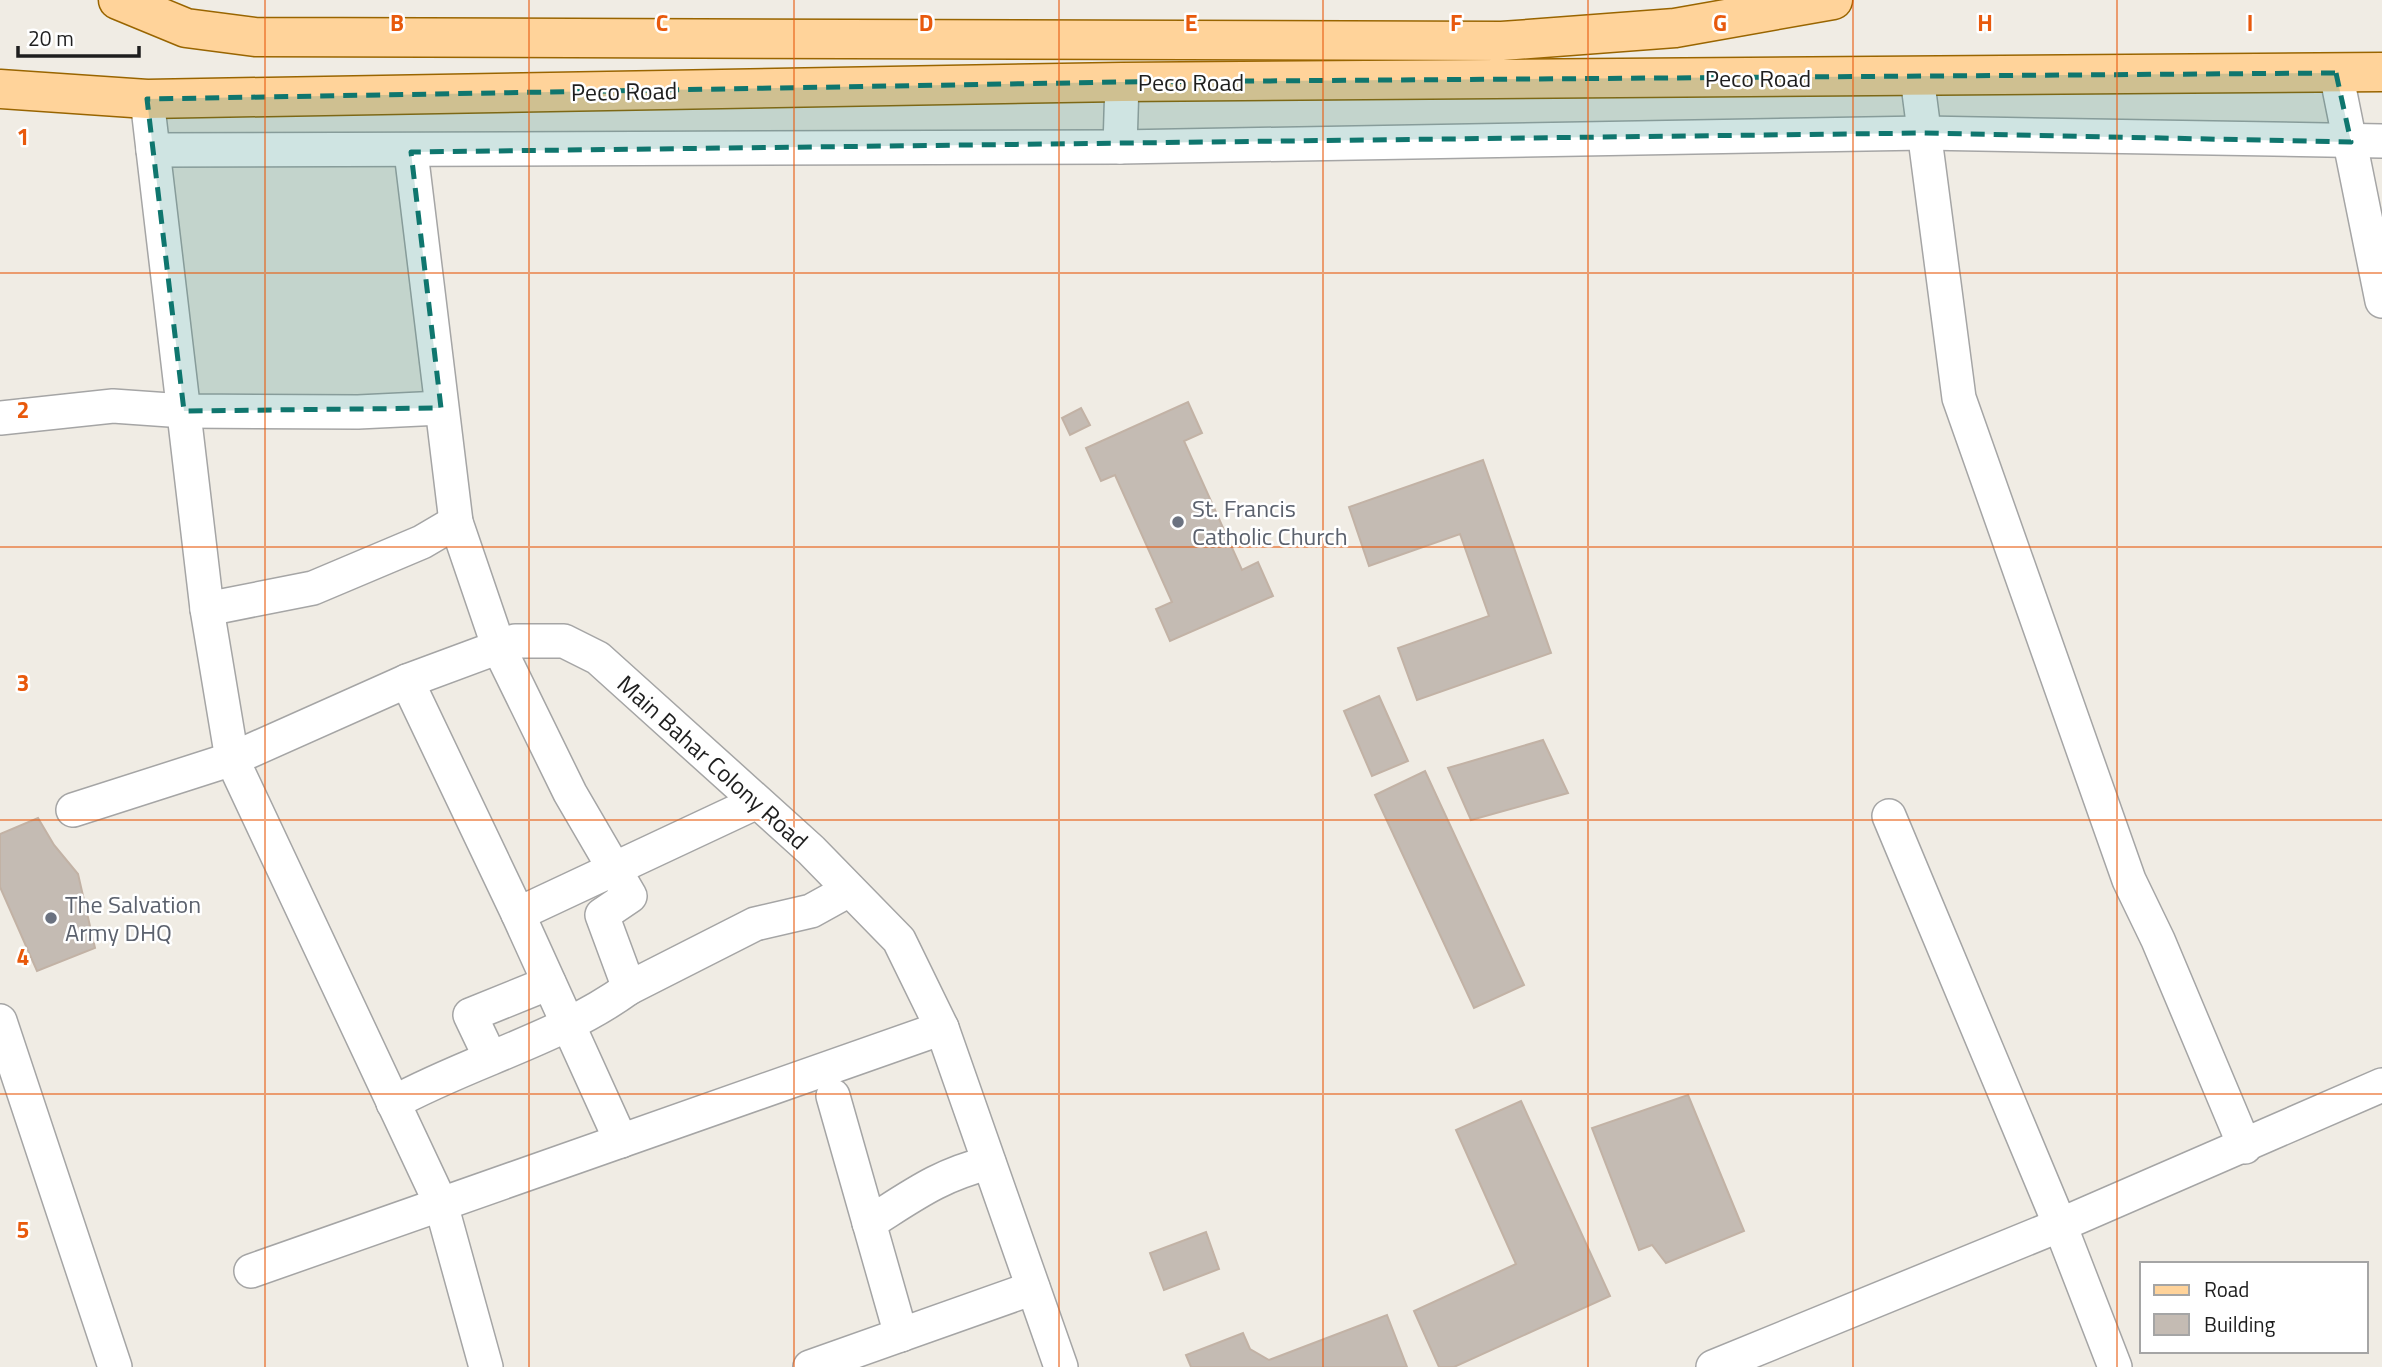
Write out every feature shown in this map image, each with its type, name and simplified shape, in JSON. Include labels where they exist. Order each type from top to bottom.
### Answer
[{"type":"main road","points":[[118,0],[186,28],[255,37],[1488,41],[1675,28],[1833,0]]},
{"type":"main road","name":"Peco Road","points":[[0,89],[148,99],[1122,82],[2382,72]]},
{"type":"street","points":[[2336,73],[2367,141],[2382,301]]},
{"type":"street","points":[[1917,77],[1959,398],[2129,880],[2158,940],[2245,1147]]},
{"type":"street","points":[[1120,147],[1122,82]]},
{"type":"street","points":[[148,99],[207,609],[232,759],[441,1204],[486,1367]]},
{"type":"street","points":[[153,150],[411,152],[1120,147],[1924,133],[2367,141]]},
{"type":"street","points":[[411,152],[440,408],[456,522],[499,648],[570,793],[630,896],[602,915],[629,988]]},
{"type":"street","points":[[0,418],[113,406],[184,411],[358,412],[440,408]]},
{"type":"street","points":[[207,609],[313,588],[422,542],[456,522]]},
{"type":"street","name":"Main Bahar Colony Road","points":[[73,810],[232,759],[407,681],[515,641],[564,641],[598,658],[757,802],[899,940],[942,1028],[1061,1367]]},
{"type":"street","points":[[407,681],[518,914],[621,1141]]},
{"type":"street","points":[[518,914],[757,802]]},
{"type":"street","points":[[1889,817],[2060,1225],[2115,1367]]},
{"type":"street","points":[[393,1103],[431,1082],[602,1007],[629,988],[755,924],[811,911],[849,890]]},
{"type":"street","points":[[490,1057],[470,1015],[550,983]]},
{"type":"street","points":[[0,1021],[116,1367]]},
{"type":"street","points":[[251,1271],[942,1028]]},
{"type":"street","points":[[1713,1367],[2060,1225],[2245,1147],[2382,1085]]},
{"type":"street","points":[[833,1096],[901,1335]]},
{"type":"street","points":[[869,1223],[932,1182],[955,1171],[989,1163]]},
{"type":"street","points":[[810,1367],[1033,1288]]},
{"type":"highlighted area","points":[[2336,73],[2351,142],[1924,133],[411,152],[441,408],[184,411],[147,99],[1122,82]]},
{"type":"building","name":"St. Francis Catholic Church","points":[[1188,402],[1202,433],[1184,441],[1242,570],[1258,562],[1273,596],[1170,641],[1156,609],[1172,602],[1115,475],[1101,481],[1086,448]]},
{"type":"building","points":[[1081,408],[1090,425],[1070,435],[1062,418]]},
{"type":"building","points":[[1483,460],[1551,653],[1417,700],[1398,648],[1489,616],[1460,534],[1369,566],[1349,507]]},
{"type":"building","points":[[1379,696],[1408,761],[1372,776],[1344,711]]},
{"type":"building","points":[[1543,740],[1568,793],[1471,820],[1448,768]]},
{"type":"building","points":[[1425,771],[1524,985],[1474,1008],[1375,795]]},
{"type":"building","name":"The Salvation Army DHQ","points":[[38,818],[54,845],[78,874],[95,948],[37,971],[0,887],[0,834]]},
{"type":"building","points":[[1688,1095],[1744,1231],[1666,1263],[1652,1245],[1639,1250],[1592,1128]]},
{"type":"building","points":[[1521,1101],[1610,1296],[1454,1367],[1439,1367],[1414,1311],[1516,1264],[1456,1130]]},
{"type":"building","points":[[1206,1232],[1219,1269],[1164,1290],[1150,1253]]},
{"type":"building","points":[[1387,1315],[1407,1367],[1191,1367],[1186,1355],[1243,1333],[1250,1349],[1269,1360]]},
{"type":"place","name":"St. Francis Catholic Church","points":[[1178,522]]},
{"type":"place","name":"The Salvation Army DHQ","points":[[51,918]]}]
